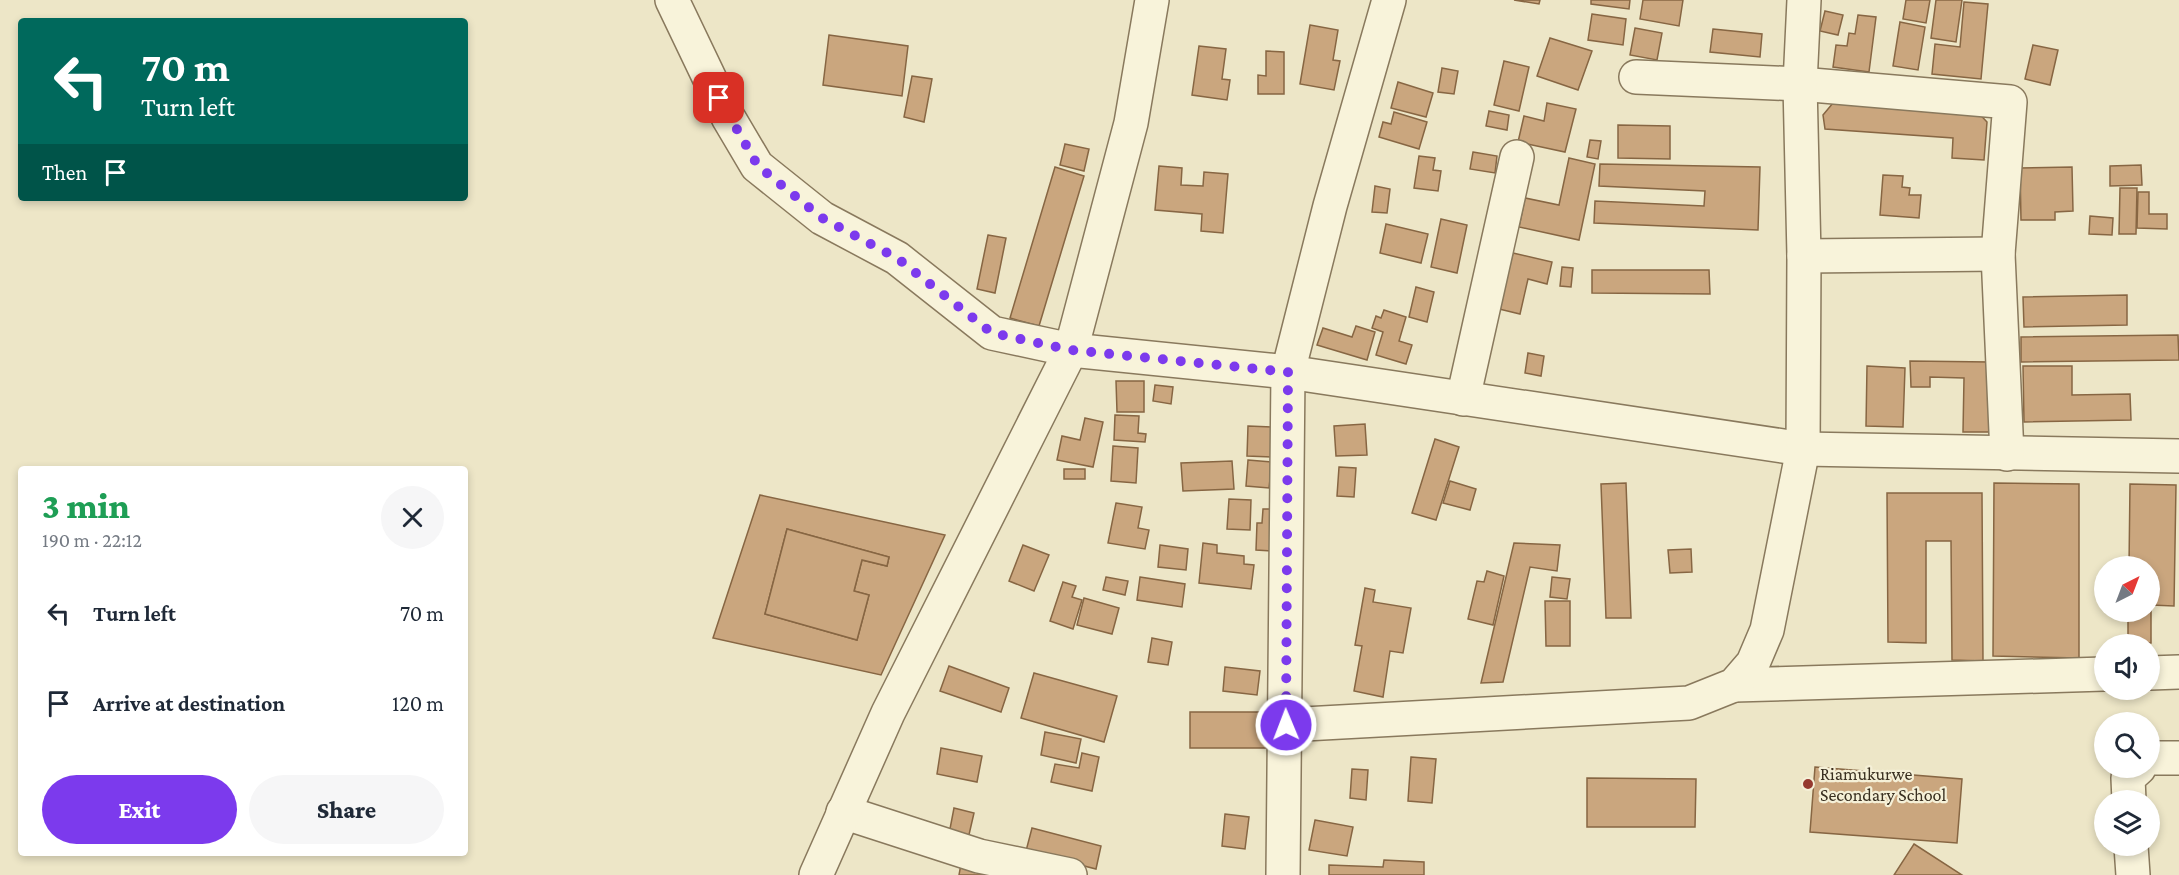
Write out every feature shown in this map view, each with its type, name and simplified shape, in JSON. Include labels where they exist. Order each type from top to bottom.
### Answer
[{"type":"street","points":[[672,0],[728,117],[758,166],[822,218],[897,258],[992,333],[1071,350],[1288,372],[1803,449],[2179,456]]},
{"type":"street","points":[[816,875],[893,703],[1071,350],[1131,123],[1152,0]]},
{"type":"street","points":[[1283,875],[1281,820],[1286,725],[1288,372],[1330,206],[1389,0]]},
{"type":"street","points":[[1734,685],[1753,663],[1767,630],[1803,449],[1804,256],[1800,84],[1804,0]]},
{"type":"street","points":[[1636,77],[1800,84],[2010,102],[1998,254],[2007,454]]},
{"type":"street","points":[[1463,399],[1517,157]]},
{"type":"street","points":[[1804,256],[1998,254]]},
{"type":"street","points":[[2160,673],[2179,672]]},
{"type":"street","points":[[1286,725],[1689,703],[1734,685],[2094,674]]},
{"type":"street","points":[[2160,758],[2179,758]]},
{"type":"street","points":[[843,812],[979,856],[1070,875]]},
{"type":"street","points":[[2132,856],[2133,875]]},
{"type":"building","points":[[1514,0],[1540,0],[1539,4]]},
{"type":"building","points":[[1591,0],[1630,0],[1629,9],[1591,4]]},
{"type":"building","points":[[1643,0],[1683,0],[1679,26],[1640,19]]},
{"type":"building","points":[[1906,0],[1930,0],[1926,23],[1903,19]]},
{"type":"building","points":[[1936,0],[1962,0],[1956,42],[1931,38]]},
{"type":"building","points":[[1964,2],[1988,4],[1981,79],[1932,74],[1935,44],[1960,47]]},
{"type":"building","points":[[1825,11],[1843,15],[1838,35],[1820,31]]},
{"type":"building","points":[[1592,14],[1626,19],[1623,45],[1588,40]]},
{"type":"building","points":[[1858,15],[1876,17],[1869,72],[1833,67],[1836,45],[1847,46],[1849,33],[1855,34]]},
{"type":"building","points":[[1900,22],[1925,27],[1918,70],[1893,66]]},
{"type":"building","points":[[1310,25],[1338,30],[1333,60],[1340,61],[1334,90],[1300,84]]},
{"type":"building","points":[[1635,28],[1662,33],[1657,60],[1630,55]]},
{"type":"building","points":[[1713,29],[1762,34],[1760,57],[1710,52]]},
{"type":"building","points":[[829,35],[908,46],[902,96],[823,85]]},
{"type":"building","points":[[1550,38],[1592,51],[1578,90],[1537,76]]},
{"type":"building","points":[[2033,45],[2058,50],[2050,85],[2025,79]]},
{"type":"building","points":[[1199,46],[1226,49],[1222,79],[1230,80],[1227,100],[1192,95]]},
{"type":"building","points":[[1266,51],[1284,52],[1284,94],[1258,94],[1258,75],[1266,76]]},
{"type":"building","points":[[1504,61],[1529,67],[1519,111],[1494,105]]},
{"type":"building","points":[[1442,68],[1458,71],[1454,94],[1438,92]]},
{"type":"building","points":[[912,76],[932,79],[924,122],[904,117]]},
{"type":"building","points":[[1398,82],[1433,93],[1426,117],[1391,108]]},
{"type":"building","points":[[1838,97],[1970,104],[1987,122],[1984,160],[1952,158],[1953,138],[1825,129],[1823,115]]},
{"type":"building","points":[[1547,103],[1576,109],[1565,152],[1518,142],[1524,116],[1544,121]]},
{"type":"building","points":[[1489,111],[1509,115],[1507,130],[1486,126]]},
{"type":"building","points":[[1394,112],[1427,122],[1419,149],[1379,137],[1383,122],[1391,124]]},
{"type":"building","points":[[1618,125],[1670,126],[1670,159],[1618,158]]},
{"type":"building","points":[[1590,140],[1601,141],[1598,159],[1587,157]]},
{"type":"building","points":[[1065,144],[1089,149],[1084,171],[1060,165]]},
{"type":"building","points":[[1473,152],[1497,156],[1495,173],[1470,169]]},
{"type":"building","points":[[1419,156],[1435,158],[1433,170],[1441,171],[1438,191],[1414,188]]},
{"type":"building","points":[[1569,158],[1595,164],[1579,240],[1519,227],[1525,198],[1559,205]]},
{"type":"building","points":[[1600,164],[1760,167],[1758,230],[1594,223],[1595,201],[1704,206],[1705,191],[1599,186]]},
{"type":"building","points":[[2141,165],[2142,185],[2110,186],[2110,166]]},
{"type":"building","points":[[1159,166],[1182,168],[1181,185],[1203,186],[1204,172],[1228,174],[1223,233],[1201,231],[1202,214],[1155,210]]},
{"type":"building","points":[[1055,167],[1084,176],[1039,326],[1010,318]]},
{"type":"building","points":[[2072,167],[2073,211],[2055,212],[2055,220],[2021,220],[2020,168]]},
{"type":"building","points":[[1883,175],[1903,176],[1902,187],[1910,188],[1909,195],[1921,195],[1919,218],[1880,215]]},
{"type":"building","points":[[1375,186],[1390,189],[1387,213],[1372,212]]},
{"type":"building","points":[[2120,188],[2137,188],[2136,234],[2119,234]]},
{"type":"building","points":[[2138,192],[2149,192],[2149,214],[2167,214],[2167,229],[2137,228]]},
{"type":"building","points":[[2090,216],[2113,218],[2112,235],[2089,234]]},
{"type":"building","points":[[1441,219],[1467,225],[1457,273],[1431,267]]},
{"type":"building","points":[[1386,224],[1428,234],[1421,263],[1380,253]]},
{"type":"building","points":[[988,235],[1006,238],[995,293],[977,289]]},
{"type":"building","points":[[1513,253],[1552,262],[1547,284],[1528,279],[1520,314],[1499,309]]},
{"type":"building","points":[[1562,267],[1573,268],[1571,287],[1560,286]]},
{"type":"building","points":[[1592,270],[1709,270],[1710,294],[1592,293]]},
{"type":"building","points":[[1416,287],[1434,292],[1427,322],[1409,317]]},
{"type":"building","points":[[2127,295],[2127,325],[2024,327],[2023,297]]},
{"type":"building","points":[[1384,310],[1406,317],[1399,341],[1412,345],[1406,364],[1376,355],[1383,332],[1372,328],[1376,316],[1381,318]]},
{"type":"building","points":[[1356,326],[1375,332],[1367,360],[1317,345],[1323,328],[1352,337]]},
{"type":"building","points":[[2178,335],[2179,360],[2021,362],[2021,337]]},
{"type":"building","points":[[1528,353],[1544,356],[1541,376],[1525,373]]},
{"type":"building","points":[[1910,361],[1990,362],[1990,432],[1963,432],[1964,378],[1930,377],[1930,387],[1911,387]]},
{"type":"building","points":[[1867,366],[1905,368],[1903,427],[1866,426]]},
{"type":"building","points":[[2023,366],[2072,366],[2072,395],[2130,394],[2131,420],[2024,422]]},
{"type":"building","points":[[1116,381],[1144,381],[1144,412],[1117,412]]},
{"type":"building","points":[[1155,385],[1173,387],[1171,404],[1153,401]]},
{"type":"building","points":[[1115,415],[1139,416],[1138,433],[1146,434],[1145,442],[1114,440]]},
{"type":"building","points":[[1085,418],[1103,422],[1093,467],[1057,460],[1062,436],[1080,440]]},
{"type":"building","points":[[1365,424],[1367,455],[1336,456],[1334,426]]},
{"type":"building","points":[[1248,426],[1274,427],[1273,457],[1247,456]]},
{"type":"building","points":[[1435,439],[1459,447],[1436,520],[1412,513]]},
{"type":"building","points":[[1113,446],[1138,448],[1136,483],[1111,481]]},
{"type":"building","points":[[1248,460],[1272,462],[1269,488],[1246,486]]},
{"type":"building","points":[[1232,461],[1234,489],[1183,491],[1181,463]]},
{"type":"building","points":[[1339,467],[1356,468],[1354,497],[1337,496]]},
{"type":"building","points":[[1064,469],[1085,469],[1085,479],[1064,479]]},
{"type":"building","points":[[1450,481],[1476,489],[1470,510],[1443,503]]},
{"type":"building","points":[[1626,483],[1631,618],[1606,618],[1601,484]]},
{"type":"building","points":[[1994,483],[2079,484],[2079,658],[1993,656]]},
{"type":"building","points":[[2130,484],[2176,485],[2174,606],[2160,605],[2160,556],[2129,556]]},
{"type":"building","points":[[1887,493],[1982,493],[1983,661],[1952,660],[1951,541],[1926,541],[1926,643],[1888,642]]},
{"type":"building","points":[[760,495],[945,535],[881,675],[713,638]],"holes":[[[787,529],[889,557],[887,566],[862,560],[854,591],[869,595],[857,640],[765,614]]]},
{"type":"building","points":[[1229,499],[1251,500],[1250,530],[1227,529]]},
{"type":"building","points":[[1116,503],[1142,507],[1138,528],[1149,530],[1145,549],[1108,543]]},
{"type":"building","points":[[1263,509],[1275,509],[1274,551],[1256,550],[1257,523],[1262,523]]},
{"type":"building","points":[[787,529],[889,557],[887,566],[862,560],[854,591],[869,595],[857,640],[765,614]]},
{"type":"building","points":[[1203,543],[1217,545],[1217,553],[1244,556],[1244,564],[1254,565],[1251,589],[1199,583]]},
{"type":"building","points":[[1514,543],[1560,545],[1557,571],[1530,567],[1503,682],[1481,683]]},
{"type":"building","points":[[1023,545],[1049,555],[1034,591],[1009,581]]},
{"type":"building","points":[[1160,545],[1188,549],[1186,570],[1158,567]]},
{"type":"building","points":[[1691,549],[1692,572],[1670,573],[1668,550]]},
{"type":"building","points":[[1487,571],[1504,576],[1493,625],[1468,619],[1477,581],[1484,582]]},
{"type":"building","points":[[1106,577],[1128,581],[1125,595],[1103,590]]},
{"type":"building","points":[[1140,577],[1185,584],[1182,607],[1137,600]]},
{"type":"building","points":[[1552,577],[1570,579],[1567,599],[1550,597]]},
{"type":"building","points":[[1063,582],[1076,586],[1072,597],[1082,600],[1073,629],[1050,621]]},
{"type":"building","points":[[1365,588],[1375,590],[1373,602],[1411,608],[1403,653],[1390,651],[1383,697],[1354,691],[1362,646],[1355,645]]},
{"type":"building","points":[[1084,598],[1119,608],[1112,634],[1077,625]]},
{"type":"building","points":[[1545,601],[1570,601],[1570,646],[1546,646]]},
{"type":"building","points":[[2128,622],[2151,622],[2151,634],[2128,634]]},
{"type":"building","points":[[1152,638],[1172,642],[1168,665],[1148,662]]},
{"type":"building","points":[[949,666],[1009,688],[1001,712],[940,691]]},
{"type":"building","points":[[1225,667],[1260,671],[1257,695],[1223,691]]},
{"type":"building","points":[[1034,673],[1117,696],[1104,742],[1021,718]]},
{"type":"building","points":[[1190,712],[1266,712],[1266,748],[1190,748]]},
{"type":"building","points":[[1045,732],[1081,739],[1076,763],[1041,755]]},
{"type":"building","points":[[941,748],[982,756],[977,782],[937,774]]},
{"type":"building","points":[[1082,753],[1099,757],[1092,791],[1051,782],[1055,764],[1079,768]]},
{"type":"building","points":[[1411,757],[1436,759],[1432,803],[1408,801]]},
{"type":"building","points":[[1815,767],[1962,779],[1957,843],[1810,832]]},
{"type":"building","points":[[1352,769],[1368,770],[1366,800],[1350,798]]},
{"type":"building","points":[[1587,778],[1696,779],[1695,827],[1587,827]]},
{"type":"building","points":[[954,808],[974,813],[968,839],[949,834]]},
{"type":"building","points":[[1225,814],[1249,817],[1245,849],[1222,846]]},
{"type":"building","points":[[1315,820],[1353,827],[1347,856],[1309,850]]},
{"type":"building","points":[[1032,828],[1101,846],[1096,869],[1026,851]]},
{"type":"building","points":[[1914,844],[1962,875],[1894,875]]},
{"type":"building","points":[[1384,860],[1424,862],[1424,875],[1329,875],[1329,865],[1383,867]]},
{"type":"building","points":[[961,864],[988,871],[987,875],[959,875]]},
{"type":"place","name":"Riamukurwe Secondary School","points":[[1808,784]]},
{"type":"route","points":[[719,98],[758,166],[822,218],[897,258],[992,333],[1071,350],[1288,372],[1284,669],[1286,725]]}]
